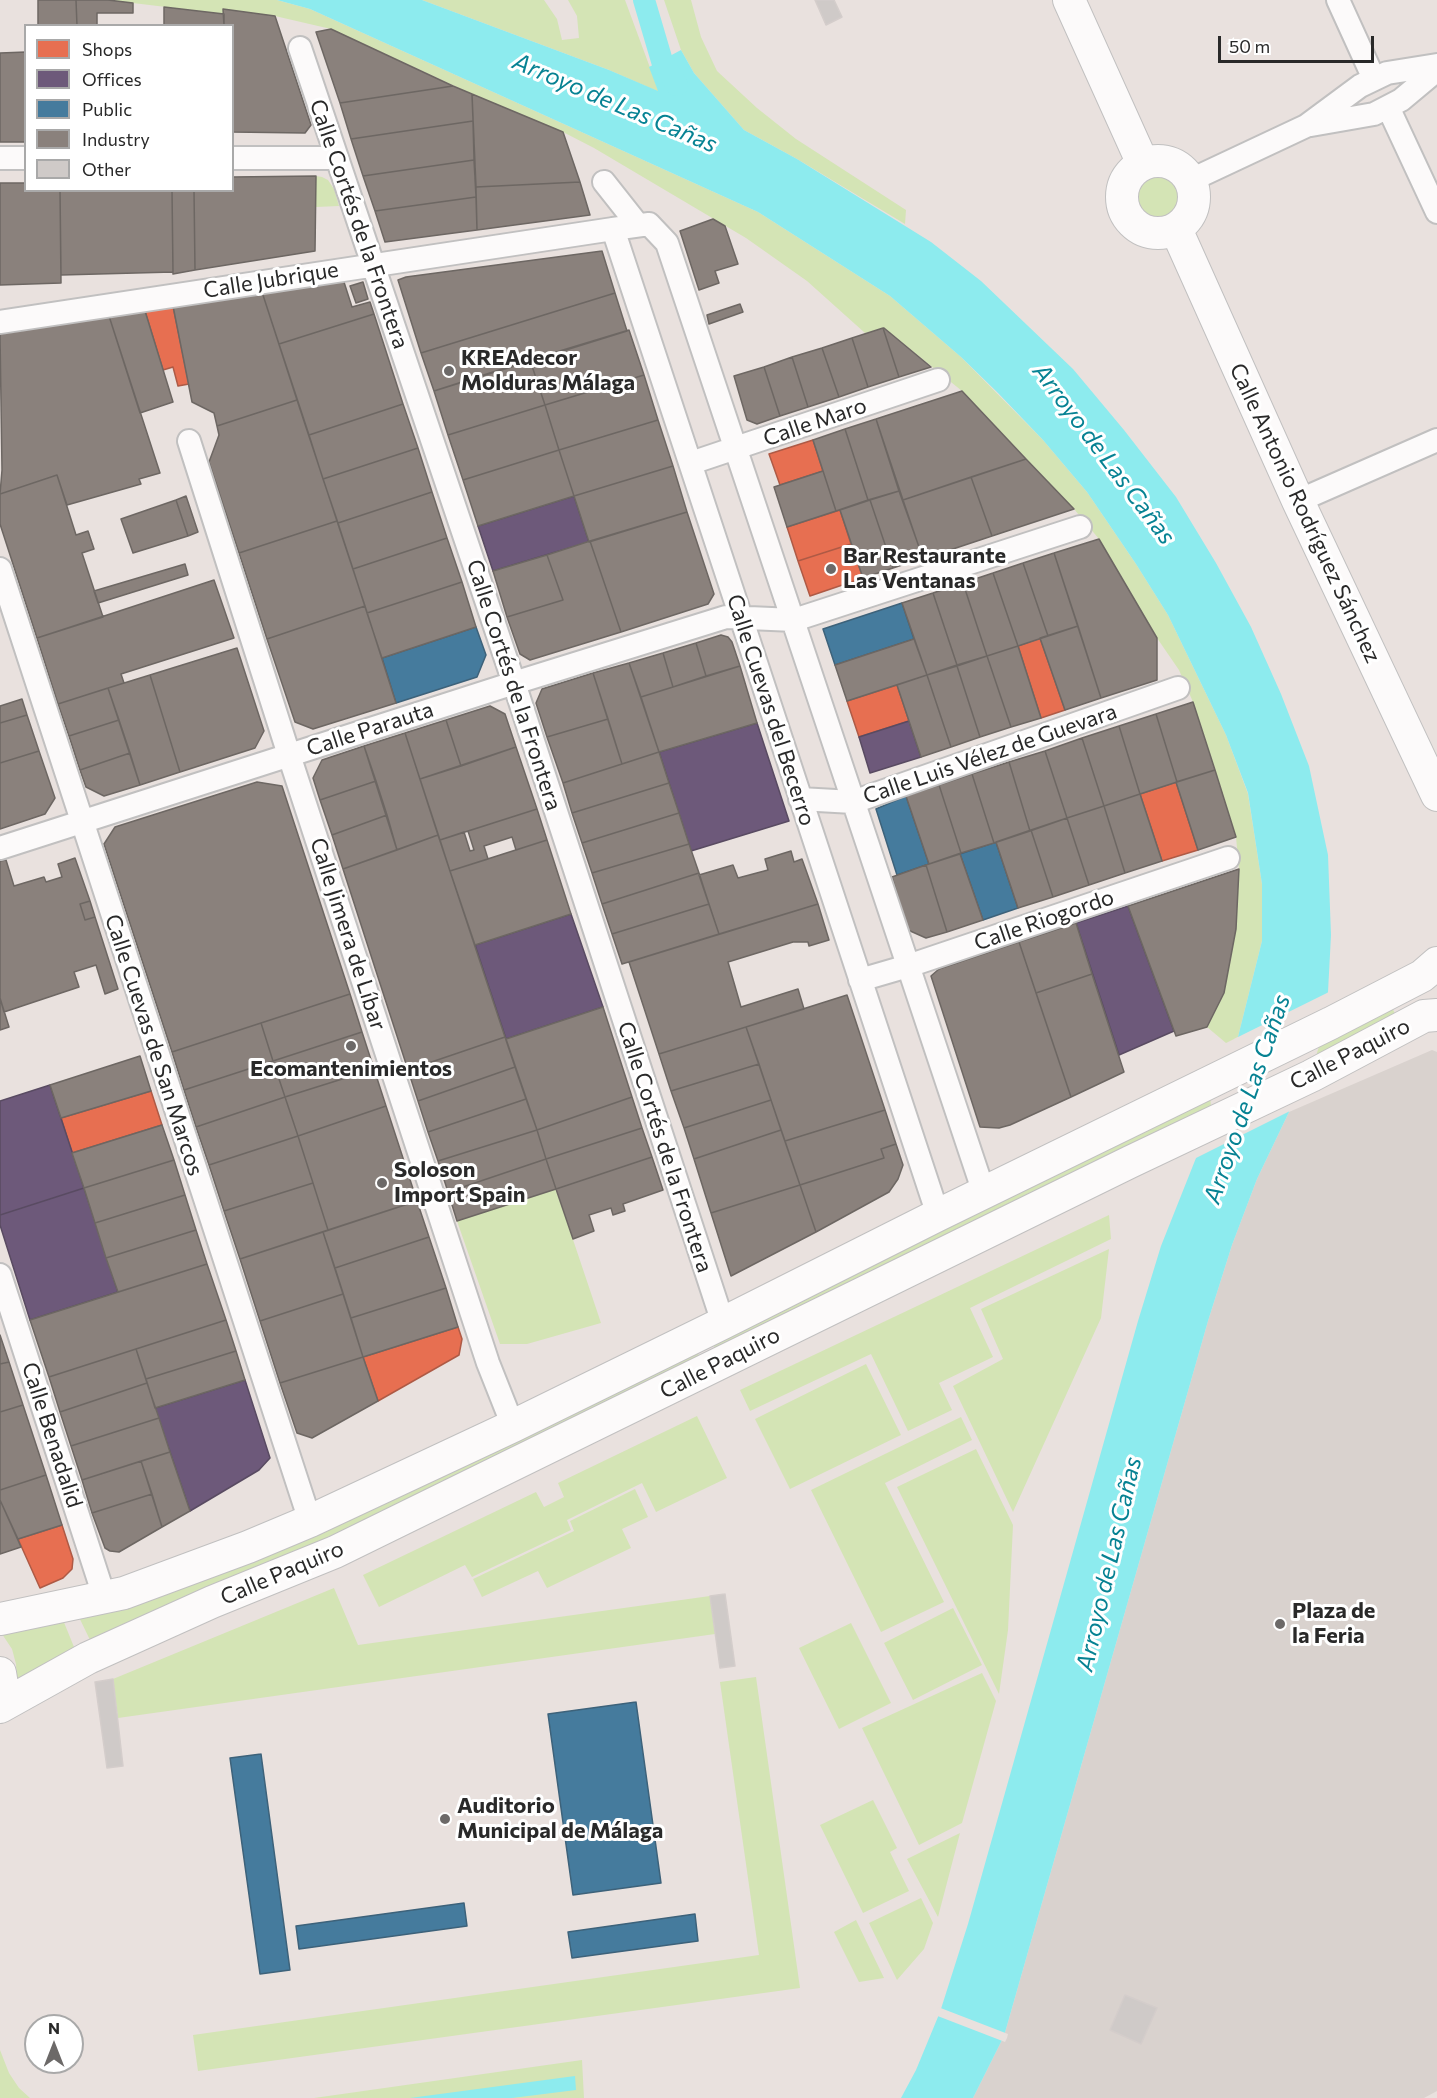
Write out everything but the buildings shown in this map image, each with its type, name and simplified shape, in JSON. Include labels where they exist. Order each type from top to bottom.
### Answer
[{"type":"main road","points":[[1069,0],[1143,164]]},
{"type":"main road","points":[[1155,161],[1168,162],[1183,170],[1191,180],[1195,202],[1191,214],[1176,229],[1159,233],[1146,231],[1135,225],[1126,213],[1122,201],[1125,181],[1143,164],[1155,161]]},
{"type":"main road","name":"Calle Antonio Rodríguez Sánchez","points":[[1176,229],[1298,501],[1437,795]]},
{"type":"main road","name":"Calle Paquiro","points":[[0,1618],[134,1589],[310,1521],[513,1426],[1331,1023],[1422,976],[1437,963]]},
{"type":"main road","name":"Calle Paquiro","points":[[0,1707],[88,1658],[212,1602],[335,1552],[1197,1129],[1311,1076],[1424,1017],[1437,1015]]},
{"type":"main road","points":[[0,1673],[2,1685],[0,1690]]},
{"type":"street","points":[[1338,0],[1374,79]]},
{"type":"street","name":"Calle Cortés de la Frontera","points":[[300,48],[514,683],[723,1323]]},
{"type":"street","points":[[1191,180],[1306,126],[1360,86],[1374,79],[1388,73],[1437,65]]},
{"type":"street","points":[[1306,126],[1374,114],[1401,100],[1437,70]]},
{"type":"street","points":[[1388,107],[1437,212]]},
{"type":"street","points":[[0,158],[24,158]]},
{"type":"street","points":[[234,158],[336,158]]},
{"type":"street","points":[[603,182],[638,225]]},
{"type":"street","points":[[613,229],[649,224],[667,243],[984,1193]]},
{"type":"street","name":"Calle Jubrique","points":[[0,322],[613,229]]},
{"type":"street","name":"Calle Cuevas del Becerro","points":[[613,229],[938,1215]]},
{"type":"street","name":"Calle Maro","points":[[691,463],[938,380]]},
{"type":"street","points":[[1298,501],[1437,440]]},
{"type":"street","name":"Calle Jimera de Líbar","points":[[189,441],[488,1363],[513,1426]]},
{"type":"street","points":[[794,620],[1080,527]]},
{"type":"street","name":"Calle Cuevas de San Marcos","points":[[0,569],[310,1521]]},
{"type":"street","name":"Calle Parauta","points":[[0,848],[726,617],[794,620]]},
{"type":"street","name":"Calle Luis Vélez de Guevara","points":[[800,799],[853,802],[1178,688]]},
{"type":"street","name":"Calle Riogordo","points":[[860,980],[908,966],[1228,858]]},
{"type":"street","name":"Calle Benadalid","points":[[0,1275],[105,1596]]},
{"type":"green space","points":[[108,0],[277,0],[310,9],[758,212],[890,296],[961,357],[1043,440],[1087,492],[1168,615],[1226,735],[1248,794],[1262,884],[1262,941],[1238,1037],[1226,1043],[1207,1027],[1224,993],[1236,929],[1239,869],[1236,837],[1193,702],[1179,670],[1157,638],[1099,539],[1074,509],[962,391],[884,328],[865,333],[807,281],[746,238],[563,132],[472,94],[331,29],[275,16],[223,9],[224,14]]},
{"type":"green space","points":[[422,0],[544,0],[557,19],[562,40],[579,38],[577,16],[568,0],[625,0],[659,92],[609,70]]},
{"type":"green space","points":[[664,0],[691,0],[701,37],[717,71],[757,108],[796,139],[906,210],[905,224],[744,130],[694,73],[681,50]]},
{"type":"green space","points":[[1162,173],[1174,179],[1179,187],[1179,205],[1174,213],[1166,218],[1152,219],[1144,216],[1137,209],[1134,191],[1137,183],[1144,176]]},
{"type":"green space","points":[[316,176],[328,180],[334,189],[339,206],[316,207]]},
{"type":"green space","points":[[1390,1003],[1396,1016],[1316,1056],[1322,1037]]},
{"type":"green space","points":[[1210,1094],[1211,1107],[717,1352],[711,1340]]},
{"type":"green space","points":[[556,1189],[601,1323],[527,1344],[500,1344],[457,1221]]},
{"type":"green space","points":[[1109,1215],[1111,1239],[970,1308],[993,1357],[939,1383],[952,1410],[908,1431],[871,1354],[750,1411],[740,1390]]},
{"type":"green space","points":[[1109,1249],[1101,1318],[1013,1512],[953,1386],[1003,1359],[981,1309]]},
{"type":"green space","points":[[695,1347],[701,1360],[336,1539],[181,1599],[90,1640],[76,1611]]},
{"type":"green space","points":[[866,1364],[901,1435],[790,1489],[755,1419]]},
{"type":"green space","points":[[697,1416],[727,1478],[656,1512],[642,1483],[567,1520],[571,1530],[472,1577],[465,1565],[379,1607],[363,1575],[536,1492],[544,1507],[564,1497],[558,1483]]},
{"type":"green space","points":[[961,1417],[972,1440],[885,1483],[944,1602],[881,1632],[811,1490]]},
{"type":"green space","points":[[976,1449],[1013,1525],[1008,1630],[999,1694],[897,1487]]},
{"type":"green space","points":[[635,1489],[648,1517],[622,1529],[631,1548],[547,1588],[538,1571],[482,1597],[473,1579],[574,1531],[570,1521]]},
{"type":"green space","points":[[334,1588],[358,1645],[710,1596],[715,1634],[118,1718],[113,1679]]},
{"type":"green space","points":[[953,1608],[982,1665],[913,1700],[884,1643]]},
{"type":"green space","points":[[61,1615],[74,1647],[17,1684],[16,1664],[12,1649],[0,1631]]},
{"type":"green space","points":[[851,1623],[891,1703],[839,1729],[799,1648]]},
{"type":"green space","points":[[982,1673],[996,1701],[962,1823],[919,1845],[862,1728]]},
{"type":"green space","points":[[756,1677],[800,1988],[198,2071],[193,2035],[759,1955],[720,1682]]},
{"type":"green space","points":[[873,1800],[897,1848],[890,1852],[909,1891],[863,1913],[820,1825]]},
{"type":"green space","points":[[960,1833],[938,1917],[907,1859]]},
{"type":"green space","points":[[921,1898],[933,1923],[924,1949],[897,1980],[869,1923]]},
{"type":"green space","points":[[856,1920],[884,1978],[859,1982],[834,1932]]},
{"type":"green space","points":[[0,2050],[9,2073],[19,2088],[30,2098],[0,2098]]},
{"type":"green space","points":[[582,2060],[584,2098],[314,2098]]},
{"type":"shaded area","name":"Plaza de la Feria","points":[[1432,1050],[1437,1052],[1437,2091],[1424,2098],[973,2098],[1004,2036],[1208,1321],[1232,1245],[1257,1179],[1289,1112]]},
{"type":"water","name":"Arroyo de Las Cañas","points":[[277,0],[422,0],[609,70],[658,91],[649,67],[681,50],[694,73],[744,130],[797,159],[931,242],[981,281],[1073,369],[1176,497],[1216,563],[1251,627],[1281,694],[1309,766],[1328,855],[1331,935],[1328,992],[1289,1112],[1257,1179],[1232,1245],[1208,1321],[1004,2036],[973,2098],[901,2098],[916,2070],[940,2012],[968,1924],[1138,1321],[1161,1246],[1196,1158],[1238,1037],[1262,941],[1262,884],[1248,793],[1226,735],[1168,615],[1087,492],[1043,440],[998,393],[961,357],[890,296],[758,212],[310,9]]},
{"type":"water","points":[[575,2076],[576,2090],[512,2098],[410,2098]]},
{"type":"pier","points":[[1331,991],[1292,1110],[1192,1160],[1234,1039]]},
{"type":"pier","points":[[938,2007],[1008,2034],[1007,2038],[1005,2042],[935,2015]]},
{"type":"waterway","points":[[644,0],[662,61],[677,85]]},
{"type":"place","name":"KREAdecor Molduras Málaga","points":[[449,371]]},
{"type":"place","name":"Bar Restaurante Las Ventanas","points":[[831,569]]},
{"type":"place","name":"Ecomantenimientos","points":[[351,1046]]},
{"type":"place","name":"Soloson Import Spain","points":[[382,1183]]},
{"type":"place","name":"Plaza de la Feria","points":[[1280,1624]]},
{"type":"place","name":"Auditorio Municipal de Málaga","points":[[445,1819]]}]
